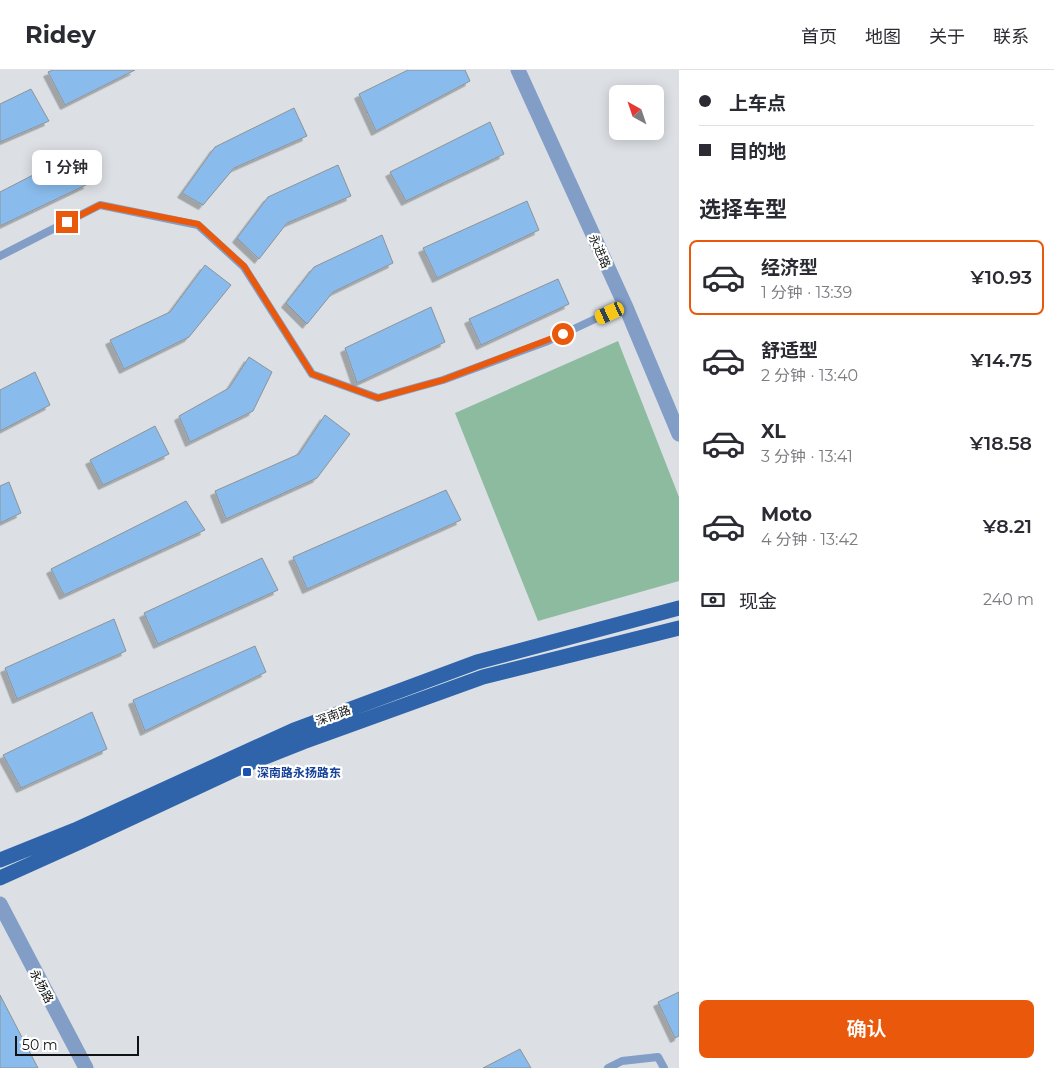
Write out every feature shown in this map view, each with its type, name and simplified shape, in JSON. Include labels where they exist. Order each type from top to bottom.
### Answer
[{"type":"main road","name":"深南路","points":[[0,860],[75,830],[294,730],[477,662],[679,608]]},
{"type":"main road","name":"深南路","points":[[0,878],[245,764],[303,742],[484,677],[679,628]]},
{"type":"street","name":"永进路","points":[[518,70],[625,305],[679,434]]},
{"type":"street","name":"永扬路","points":[[0,904],[86,1068]]},
{"type":"lane","points":[[0,256],[100,205],[198,224],[244,266],[312,374],[378,398],[443,380],[548,341],[625,305]]},
{"type":"lane","points":[[608,1068],[622,1061],[658,1057],[664,1068]]},
{"type":"green space","points":[[618,341],[679,497],[679,581],[538,621],[455,413]]},
{"type":"building","points":[[53,70],[135,70],[65,105],[48,72]]},
{"type":"building","points":[[408,70],[465,70],[470,81],[376,131],[359,94]]},
{"type":"building","points":[[31,89],[49,121],[0,142],[0,104]]},
{"type":"building","points":[[294,108],[307,136],[234,168],[203,205],[182,193],[215,147]]},
{"type":"building","points":[[490,122],[504,154],[406,201],[390,172]]},
{"type":"building","points":[[72,155],[88,184],[0,226],[0,192]]},
{"type":"building","points":[[338,165],[351,196],[287,223],[259,259],[237,238],[268,197]]},
{"type":"building","points":[[527,201],[539,230],[437,278],[423,248]]},
{"type":"building","points":[[382,235],[393,263],[333,292],[307,324],[286,303],[314,267]]},
{"type":"building","points":[[205,265],[231,285],[189,337],[124,369],[110,340],[170,312]]},
{"type":"building","points":[[558,279],[569,304],[481,345],[469,319]]},
{"type":"building","points":[[431,307],[445,342],[357,383],[345,348]]},
{"type":"building","points":[[249,357],[272,372],[253,411],[190,442],[179,416],[229,388]]},
{"type":"building","points":[[35,372],[50,405],[0,431],[0,390]]},
{"type":"building","points":[[325,415],[350,434],[317,478],[226,519],[215,491],[299,454]]},
{"type":"building","points":[[155,426],[169,454],[103,485],[90,460]]},
{"type":"building","points":[[9,482],[21,513],[0,523],[0,486]]},
{"type":"building","points":[[446,490],[461,520],[307,589],[293,557]]},
{"type":"building","points":[[186,501],[205,530],[64,595],[51,569]]},
{"type":"building","points":[[262,558],[278,590],[158,644],[144,613]]},
{"type":"building","points":[[114,619],[126,651],[17,699],[5,668]]},
{"type":"building","points":[[255,646],[266,672],[145,731],[133,700]]},
{"type":"building","points":[[92,712],[107,749],[21,788],[3,755]]},
{"type":"building","points":[[679,992],[679,1036],[675,1038],[658,1002]]},
{"type":"building","points":[[0,995],[38,1068],[0,1068]]},
{"type":"building","points":[[520,1049],[531,1068],[483,1068]]},
{"type":"place","name":"深南路永扬路东","points":[[247,772]]},
{"type":"route","points":[[67,222],[100,205],[198,224],[244,266],[312,374],[378,398],[443,380],[563,334]]}]
